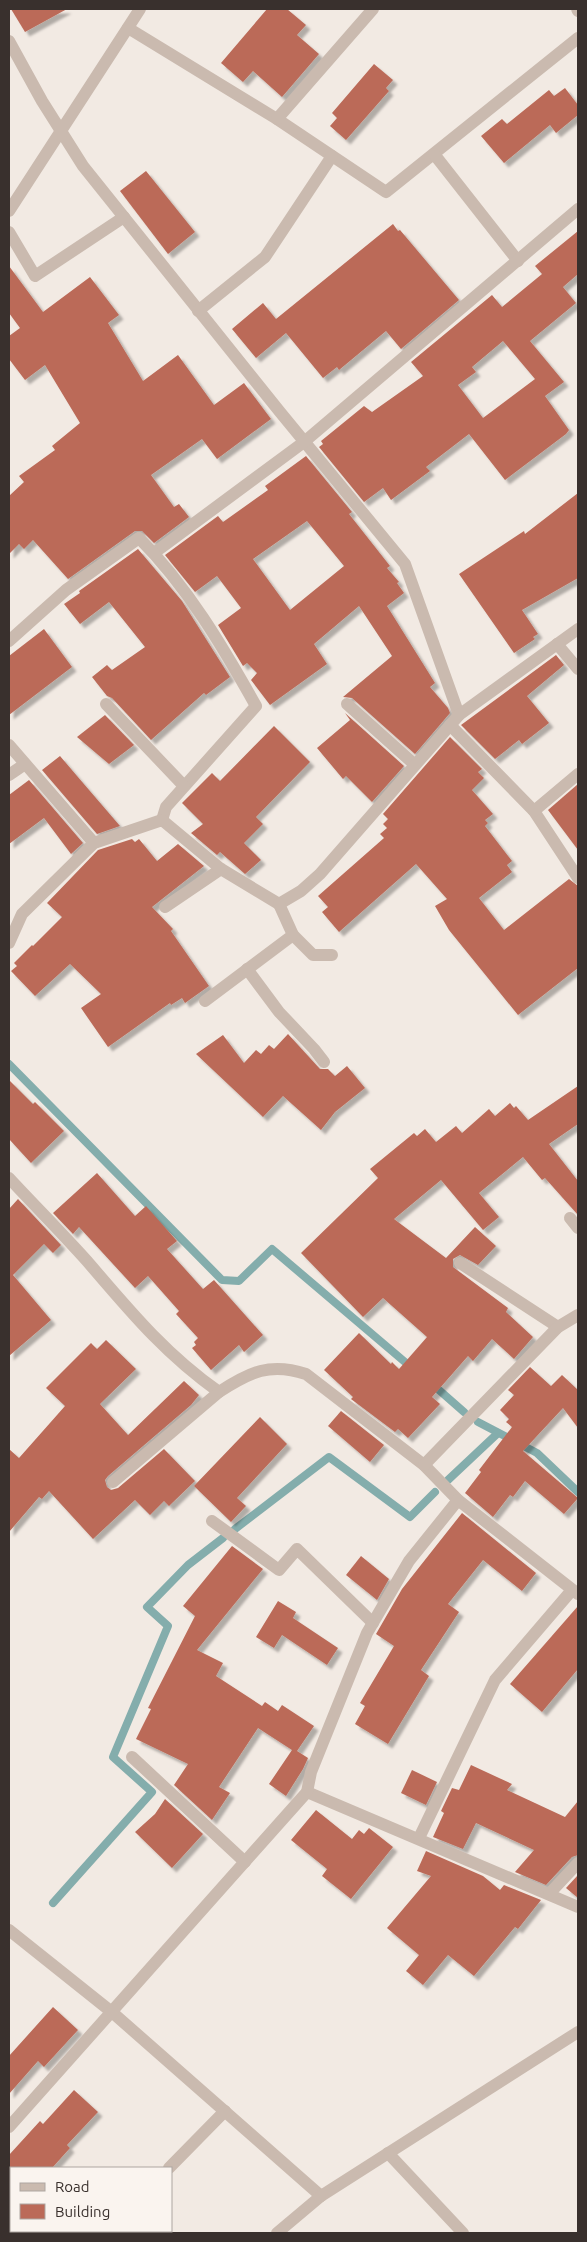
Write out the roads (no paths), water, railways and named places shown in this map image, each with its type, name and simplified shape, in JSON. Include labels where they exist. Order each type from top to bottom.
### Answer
[{"type":"street","points":[[9,211],[140,9]]},
{"type":"street","points":[[277,120],[373,9]]},
{"type":"street","points":[[128,28],[277,120],[386,192],[578,38]]},
{"type":"street","points":[[9,41],[83,166],[198,311],[404,564],[459,715]]},
{"type":"street","points":[[434,154],[518,261]]},
{"type":"street","points":[[198,311],[265,257],[332,156]]},
{"type":"street","points":[[154,553],[304,442],[578,210]]},
{"type":"street","points":[[9,232],[35,276],[124,217]]},
{"type":"street","points":[[9,641],[66,590],[139,538],[154,553],[221,644],[256,706],[166,807],[162,820]]},
{"type":"street","points":[[279,904],[301,891],[320,874],[414,764],[459,715],[578,629]]},
{"type":"street","points":[[557,644],[578,669]]},
{"type":"street","points":[[106,704],[184,786]]},
{"type":"street","points":[[347,704],[414,764]]},
{"type":"street","points":[[450,725],[534,810],[578,878]]},
{"type":"street","points":[[9,745],[94,843]]},
{"type":"street","points":[[9,775],[25,764]]},
{"type":"street","points":[[534,810],[578,774]]},
{"type":"street","points":[[9,944],[22,914],[94,843],[162,820]]},
{"type":"street","points":[[162,820],[222,869],[279,904],[293,935],[313,955],[332,955]]},
{"type":"street","points":[[165,907],[222,869]]},
{"type":"street","points":[[205,1001],[293,935]]},
{"type":"street","points":[[247,969],[279,1012],[324,1062]]},
{"type":"street","points":[[11,1186],[86,1261],[135,1319],[190,1371],[219,1392]]},
{"type":"street","points":[[460,1263],[558,1327]]},
{"type":"street","points":[[424,1465],[558,1327],[578,1315]]},
{"type":"street","points":[[113,1482],[219,1392],[239,1379],[266,1369],[290,1369],[306,1374],[424,1465],[458,1500],[575,1591],[495,1680],[419,1838]]},
{"type":"street","points":[[9,2127],[307,1792],[311,1772],[373,1623],[409,1561],[458,1500]]},
{"type":"street","points":[[212,1521],[279,1570],[297,1549],[373,1623]]},
{"type":"street","points":[[132,1758],[245,1862]]},
{"type":"street","points":[[307,1792],[578,1907]]},
{"type":"street","points":[[549,1894],[578,1863]]},
{"type":"street","points":[[9,1930],[112,2013],[321,2196]]},
{"type":"street","points":[[277,2233],[321,2196],[578,2032]]},
{"type":"street","points":[[170,2167],[225,2111]]},
{"type":"street","points":[[388,2153],[463,2233]]},
{"type":"waterway","points":[[9,1064],[222,1280],[239,1281],[272,1249],[412,1368]]},
{"type":"waterway","points":[[431,1383],[464,1412]]},
{"type":"waterway","points":[[478,1422],[537,1453],[578,1492]]},
{"type":"waterway","points":[[448,1480],[498,1433]]},
{"type":"waterway","points":[[235,1529],[329,1457],[410,1517],[435,1492]]},
{"type":"waterway","points":[[53,1903],[152,1792],[113,1757],[168,1626],[147,1607],[188,1565],[223,1538]]}]
